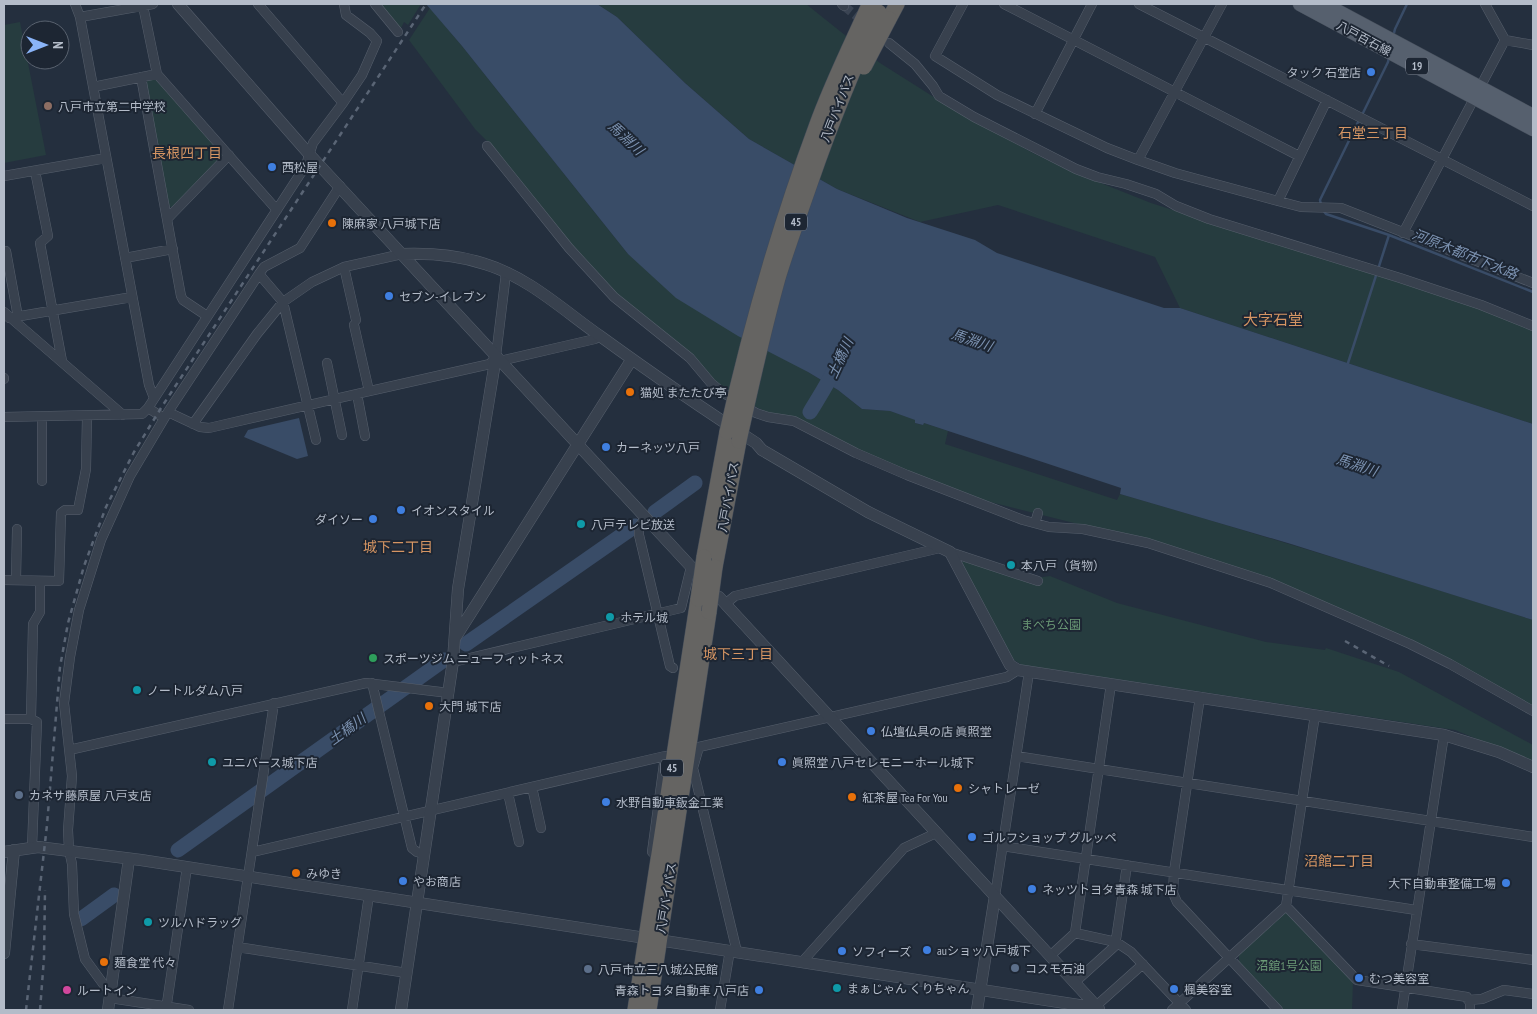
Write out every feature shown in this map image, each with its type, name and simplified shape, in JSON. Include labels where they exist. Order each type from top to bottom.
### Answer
[{"type":"highway","points":[[867,7],[898,4]]},
{"type":"highway","name":"八戸バイパス","points":[[648,1010],[659,858],[698,599],[710,562],[733,436],[744,358],[772,254],[817,125],[832,68],[867,7]]},
{"type":"highway","name":"八戸バイパス","points":[[733,436],[779,276],[822,148],[851,72],[867,7]]},
{"type":"highway","name":"八戸バイパス","points":[[636,1010],[652,938],[709,612],[710,562]]},
{"type":"main road","name":"八戸百石線","points":[[1300,4],[1478,93],[1533,116]]},
{"type":"main road","name":"八戸百石線","points":[[1324,4],[1478,93],[1533,129]]},
{"type":"street","points":[[76,4],[149,385],[154,398]]},
{"type":"street","points":[[178,4],[309,154],[693,569],[681,608],[453,661]]},
{"type":"street","points":[[258,4],[343,103]]},
{"type":"street","points":[[4,417],[142,414],[148,408],[306,165],[313,143],[362,75],[377,41],[370,33],[346,15],[344,4]]},
{"type":"street","points":[[374,4],[398,32]]},
{"type":"street","points":[[963,4],[935,56],[997,95],[1035,114],[1107,148],[1175,173],[1301,206],[1340,208],[1533,283]]},
{"type":"street","points":[[1004,4],[1300,156]]},
{"type":"street","points":[[1035,114],[1092,4]]},
{"type":"street","points":[[1140,4],[1533,206]]},
{"type":"street","points":[[1138,160],[1222,4]]},
{"type":"street","points":[[1485,4],[1505,40]]},
{"type":"street","points":[[80,17],[148,5],[157,74],[277,210]]},
{"type":"street","points":[[1403,232],[1505,40]]},
{"type":"street","points":[[1505,40],[1533,45]]},
{"type":"street","points":[[889,43],[914,64],[933,86],[938,96],[974,117],[1076,169],[1156,194],[1176,206],[1209,219],[1482,305],[1533,326]]},
{"type":"street","points":[[93,87],[157,74]]},
{"type":"street","points":[[140,77],[183,300],[207,316]]},
{"type":"street","points":[[1278,201],[1327,100]]},
{"type":"street","points":[[487,146],[563,242],[614,297],[690,358],[722,392],[756,413],[794,421],[856,453],[907,475],[1035,523],[1049,527],[1083,529],[1106,533],[1148,543],[1271,583],[1410,644],[1450,664],[1533,711]]},
{"type":"street","points":[[167,219],[229,155]]},
{"type":"street","points":[[4,176],[106,158]]},
{"type":"street","points":[[35,171],[48,236],[40,243],[62,360]]},
{"type":"street","points":[[189,1010],[166,1008],[111,995],[85,959],[74,914],[72,864],[68,830],[72,776],[64,703],[70,657],[79,610],[105,531],[130,476],[166,415],[259,274],[264,268],[300,248],[340,186]]},
{"type":"street","points":[[125,258],[172,249]]},
{"type":"street","points":[[6,251],[9,316],[62,360],[123,415]]},
{"type":"street","points":[[194,424],[256,334],[283,302],[312,282],[344,267],[402,254],[448,255],[485,264],[506,273],[540,292],[599,336],[756,443],[762,450],[868,512],[945,550],[1038,581]]},
{"type":"street","points":[[344,267],[370,391]]},
{"type":"street","points":[[401,1010],[453,661],[458,589],[498,359],[506,273]]},
{"type":"street","points":[[259,274],[283,302],[316,440]]},
{"type":"street","points":[[9,316],[52,311],[132,297]]},
{"type":"street","points":[[148,408],[200,427],[209,428],[490,364],[498,359],[595,339],[599,336]]},
{"type":"street","points":[[454,639],[632,359]]},
{"type":"street","points":[[327,364],[342,435]]},
{"type":"street","points":[[356,394],[365,436]]},
{"type":"street","points":[[4,580],[59,582],[61,513],[65,510],[78,510],[86,469],[87,416]]},
{"type":"street","points":[[42,417],[42,481]]},
{"type":"street","points":[[1035,523],[1038,513]]},
{"type":"street","points":[[645,518],[639,527],[639,534],[670,666],[673,668]]},
{"type":"street","points":[[16,580],[18,529]]},
{"type":"street","points":[[945,550],[735,596],[722,601],[1098,1008]]},
{"type":"street","points":[[945,550],[1010,665],[1023,671],[1444,735],[1499,752],[1533,767]]},
{"type":"street","points":[[31,719],[33,624],[40,612],[40,582]]},
{"type":"street","points":[[720,1010],[733,951],[693,768],[699,747],[1006,677],[1023,671]]},
{"type":"street","points":[[977,1010],[1016,756],[1023,671]]},
{"type":"street","points":[[69,750],[366,683],[448,693]]},
{"type":"street","points":[[372,683],[412,848],[424,854]]},
{"type":"street","points":[[1050,956],[1075,933],[1111,684]]},
{"type":"street","points":[[1200,697],[1174,872],[1173,893],[1177,902],[1278,1010]]},
{"type":"street","points":[[228,1010],[274,703]]},
{"type":"street","points":[[1172,1010],[1286,906],[1315,715]]},
{"type":"street","points":[[4,718],[31,719],[37,722],[32,847]]},
{"type":"street","points":[[1402,1010],[1444,735]]},
{"type":"street","points":[[252,852],[665,756],[652,852],[659,858]]},
{"type":"street","points":[[1016,756],[1533,837]]},
{"type":"street","points":[[532,787],[541,828]]},
{"type":"street","points":[[508,793],[519,842]]},
{"type":"street","points":[[802,962],[904,848],[936,833]]},
{"type":"street","points":[[1002,846],[1416,910]]},
{"type":"street","points":[[4,953],[9,851],[32,847],[69,850],[187,867],[652,938],[980,990],[1061,1006],[1098,1008],[1142,964]]},
{"type":"street","points":[[108,1010],[129,859]]},
{"type":"street","points":[[1074,983],[1115,946],[1127,865]]},
{"type":"street","points":[[166,1008],[187,867]]},
{"type":"street","points":[[352,1010],[369,895]]},
{"type":"street","points":[[1286,906],[1357,980],[1467,997],[1470,1003],[1470,1010]]},
{"type":"street","points":[[1075,933],[1116,942],[1131,952],[1186,1010]]},
{"type":"street","points":[[1412,944],[1533,960]]},
{"type":"street","points":[[237,947],[407,973]]},
{"type":"street","points":[[1468,1000],[1482,999],[1504,990],[1533,994]]},
{"type":"green space","points":[[379,4],[421,4],[408,25],[404,22],[400,30]]},
{"type":"green space","points":[[597,4],[806,4],[880,63],[948,106],[1031,152],[1068,170],[1151,203],[1476,307],[1533,331],[1533,424],[1180,308],[1155,257],[998,205],[920,222],[837,189],[749,139],[685,83],[617,17]]},
{"type":"green space","points":[[430,8],[628,254],[838,390],[862,409],[890,411],[916,420],[915,423],[922,425],[924,423],[948,431],[945,444],[1117,500],[1120,494],[1430,587],[1533,620],[1533,706],[1451,661],[1308,595],[1106,531],[974,498],[858,451],[793,417],[769,413],[724,388],[714,380],[692,355],[616,295],[571,247],[489,143],[475,129],[409,40]]},
{"type":"green space","points":[[20,22],[20,70],[29,70],[46,155],[4,163],[4,25]]},
{"type":"green space","points":[[148,79],[158,79],[223,153],[223,156],[173,208],[169,206],[146,83]]},
{"type":"green space","name":"まべち公園","points":[[965,560],[1036,578],[1050,576],[1117,603],[1266,642],[1325,650],[1326,648],[1399,672],[1533,745],[1533,762],[1455,730],[1022,665],[1014,660],[960,564]]},
{"type":"green space","name":"沼舘1号公園","points":[[1285,913],[1289,913],[1353,982],[1352,1010],[1282,1010],[1239,964],[1239,955]]},
{"type":"water","name":"馬淵川","points":[[426,4],[597,4],[617,17],[685,83],[749,139],[837,189],[907,218],[975,240],[997,253],[1164,308],[1180,308],[1533,424],[1533,620],[1291,544],[1120,494],[1121,488],[924,423],[923,425],[915,423],[915,420],[890,411],[862,409],[838,390],[808,372],[738,336],[676,298],[628,254],[462,46]]},
{"type":"water","points":[[299,418],[308,456],[297,459],[244,437],[248,430]]},
{"type":"waterway","name":"河原木都市下水路","points":[[1393,37],[1407,4]]},
{"type":"waterway","name":"河原木都市下水路","points":[[1362,115],[1389,57]]},
{"type":"waterway","name":"河原木都市下水路","points":[[1321,205],[1320,200],[1359,120]]},
{"type":"waterway","name":"河原木都市下水路","points":[[1323,210],[1326,214],[1389,235],[1533,292]]},
{"type":"waterway","name":"河原木都市下水路","points":[[1348,363],[1389,235]]},
{"type":"waterway","name":"土橋川","points":[[810,412],[836,366]]},
{"type":"waterway","name":"土橋川","points":[[655,512],[695,483]]},
{"type":"waterway","name":"土橋川","points":[[466,644],[635,526]]},
{"type":"waterway","name":"土橋川","points":[[178,850],[444,660]]},
{"type":"waterway","name":"土橋川","points":[[81,919],[114,895]]},
{"type":"tunnel","points":[[844,6],[864,22]]},
{"type":"railway","points":[[26,1010],[47,825],[60,667],[68,623],[84,566],[106,507],[134,452],[161,408],[426,4]]},
{"type":"railway","points":[[1345,641],[1389,666]]},
{"type":"railway","points":[[40,1010],[44,958],[45,890]]},
{"type":"place","name":"タック 石堂店","points":[[1371,72]]},
{"type":"place","name":"八戸市立第二中学校","points":[[48,106]]},
{"type":"place","name":"西松屋","points":[[272,167]]},
{"type":"place","name":"陳麻家 八戸城下店","points":[[332,223]]},
{"type":"place","name":"セブン-イレブン","points":[[389,296]]},
{"type":"place","name":"猫処 またたび亭","points":[[630,392]]},
{"type":"place","name":"カーネッツ八戸","points":[[606,447]]},
{"type":"place","name":"イオンスタイル","points":[[401,510]]},
{"type":"place","name":"ダイソー","points":[[373,519]]},
{"type":"place","name":"八戸テレビ放送","points":[[581,524]]},
{"type":"place","name":"本八戸（貨物）","points":[[1011,565]]},
{"type":"place","name":"ホテル城","points":[[610,617]]},
{"type":"place","name":"スポーツジム ニューフィットネス","points":[[373,658]]},
{"type":"place","name":"ノートルダム八戸","points":[[137,690]]},
{"type":"place","name":"大門 城下店","points":[[429,706]]},
{"type":"place","name":"仏壇仏具の店 眞照堂","points":[[871,731]]},
{"type":"place","name":"ユニバース城下店","points":[[212,762]]},
{"type":"place","name":"眞照堂 八戸セレモニーホール城下","points":[[782,762]]},
{"type":"place","name":"シャトレーゼ","points":[[958,788]]},
{"type":"place","name":"カネサ藤原屋 八戸支店","points":[[19,795]]},
{"type":"place","name":"紅茶屋 Tea For You","points":[[852,797]]},
{"type":"place","name":"水野自動車鈑金工業","points":[[606,802]]},
{"type":"place","name":"ゴルフショップ グルッペ","points":[[972,837]]},
{"type":"place","name":"みゆき","points":[[296,873]]},
{"type":"place","name":"やお商店","points":[[403,881]]},
{"type":"place","name":"大下自動車整備工場","points":[[1506,883]]},
{"type":"place","name":"ネッツトヨタ青森 城下店","points":[[1032,889]]},
{"type":"place","name":"ツルハドラッグ","points":[[148,922]]},
{"type":"place","name":"auショッ八戸城下","points":[[927,950]]},
{"type":"place","name":"ソフィーズ","points":[[842,951]]},
{"type":"place","name":"麺食堂 代々","points":[[104,962]]},
{"type":"place","name":"コスモ石油","points":[[1015,968]]},
{"type":"place","name":"八戸市立三八城公民館","points":[[588,969]]},
{"type":"place","name":"むつ美容室","points":[[1359,978]]},
{"type":"place","name":"まぁじゃん くりちゃん","points":[[837,988]]},
{"type":"place","name":"楓美容室","points":[[1174,989]]},
{"type":"place","name":"ルートイン","points":[[67,990]]},
{"type":"place","name":"青森トヨタ自動車 八戸店","points":[[759,990]]},
{"type":"district","name":"石堂三丁目","points":[[1373,133]]},
{"type":"district","name":"長根四丁目","points":[[187,153]]},
{"type":"district","name":"大字石堂","points":[[1273,319]]},
{"type":"district","name":"城下二丁目","points":[[398,547]]},
{"type":"district","name":"城下三丁目","points":[[738,654]]},
{"type":"district","name":"沼館二丁目","points":[[1339,861]]}]
